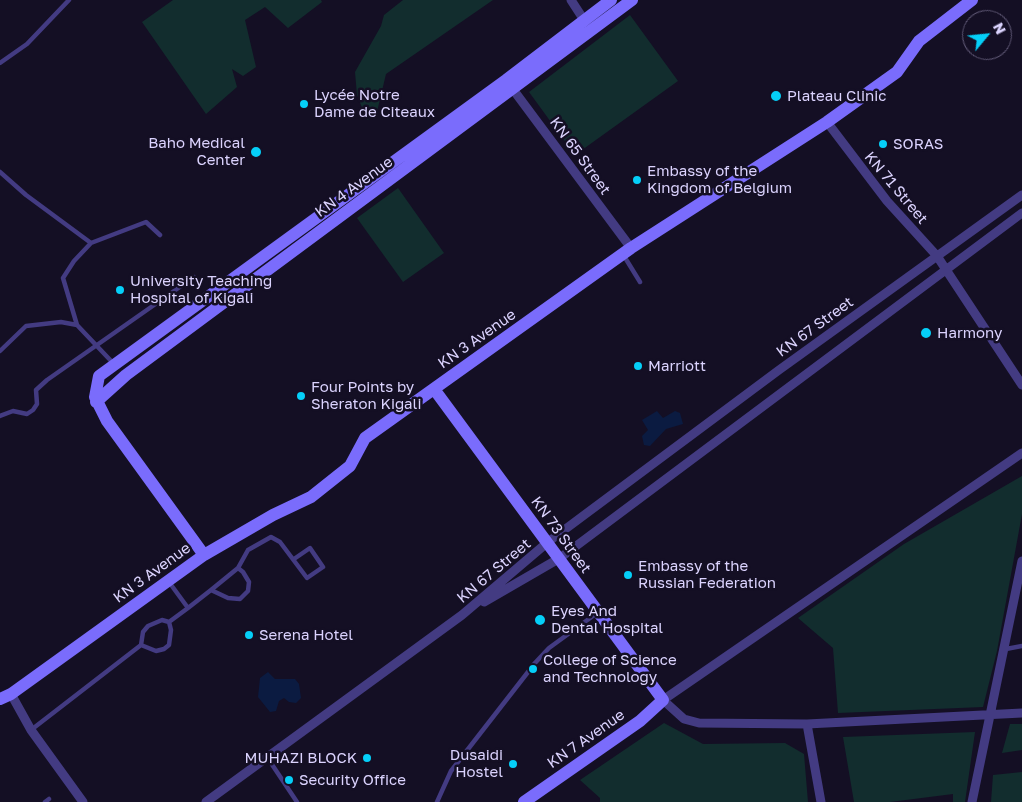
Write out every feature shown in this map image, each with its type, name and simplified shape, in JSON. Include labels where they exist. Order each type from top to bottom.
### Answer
[{"type":"street","points":[[571,0],[584,20]]},
{"type":"street","name":"KN 4 Avenue","points":[[96,402],[126,375],[446,140],[584,20],[611,0]]},
{"type":"street","name":"KN 4 Avenue","points":[[96,402],[96,386],[99,376],[114,364],[438,129],[510,85],[632,0]]},
{"type":"street","name":"KN 3 Avenue","points":[[6,696],[169,582],[204,555],[273,515],[311,497],[350,466],[365,438],[627,251],[827,122],[897,72],[918,41],[972,0]]},
{"type":"street","name":"KN 65 Street","points":[[510,85],[627,251]]},
{"type":"street","name":"KN 71 Street","points":[[827,122],[887,201],[937,256],[1022,385]]},
{"type":"street","points":[[438,129],[446,140]]},
{"type":"street","name":"KN 67 Street","points":[[462,615],[548,542],[1022,195]]},
{"type":"street","name":"KN 67 Street","points":[[462,615],[560,558],[1022,213]]},
{"type":"street","name":"KN 73 Street","points":[[434,389],[560,558],[597,613],[663,700]]},
{"type":"street","points":[[96,402],[120,442],[204,555]]},
{"type":"street","points":[[1022,453],[663,700],[684,719],[699,723],[807,724],[1022,713]]},
{"type":"street","points":[[972,802],[989,715],[1006,649],[1022,561]]},
{"type":"street","points":[[206,802],[462,615]]},
{"type":"street","points":[[6,696],[83,802]]},
{"type":"street","name":"KN 7 Avenue","points":[[524,802],[640,721],[663,700]]},
{"type":"street","points":[[807,724],[821,802]]},
{"type":"lane","points":[[0,63],[27,44],[69,0]]},
{"type":"lane","points":[[0,172],[26,195],[91,243]]},
{"type":"lane","points":[[114,364],[77,325],[63,278],[74,261],[91,243],[146,222],[160,236]]},
{"type":"lane","points":[[627,251],[640,282]]},
{"type":"lane","points":[[0,416],[13,412],[27,414],[33,410],[36,404],[36,390],[47,380],[97,347],[194,277]]},
{"type":"lane","points":[[0,352],[26,326],[62,322],[77,325]]},
{"type":"lane","points":[[169,622],[238,568],[248,550],[272,537],[280,542],[307,578],[323,567],[323,564],[310,548],[294,559]]},
{"type":"lane","points":[[211,590],[228,598],[240,599],[248,591],[249,582],[238,568]]},
{"type":"lane","points":[[169,582],[188,608]]},
{"type":"lane","points":[[437,802],[451,771],[460,757],[534,663],[550,648],[597,613]]},
{"type":"lane","points":[[30,730],[141,645],[142,632],[148,626],[162,620],[169,622]]},
{"type":"lane","points":[[141,645],[156,651],[169,645],[171,630],[169,622]]},
{"type":"lane","points":[[1006,649],[1022,646]]},
{"type":"lane","points":[[267,757],[297,802]]},
{"type":"green space","points":[[173,0],[321,0],[322,2],[288,28],[265,7],[245,20],[256,67],[243,76],[232,69],[237,87],[206,114],[142,22]]},
{"type":"green space","points":[[403,0],[493,0],[386,74],[376,116],[367,120],[357,95],[355,72],[381,26],[384,15]]},
{"type":"green space","points":[[630,15],[678,81],[575,155],[529,92]]},
{"type":"green space","points":[[398,188],[444,253],[403,282],[357,218]]},
{"type":"green space","points":[[1022,476],[1022,514],[997,651],[983,707],[838,713],[833,648],[798,618],[904,544]]},
{"type":"green space","points":[[664,723],[703,744],[785,743],[804,754],[808,802],[600,802],[600,798],[580,780]]},
{"type":"green space","points":[[1010,724],[1022,724],[1022,750],[1002,753]]},
{"type":"green space","points":[[975,732],[965,802],[953,802],[953,794],[890,802],[854,802],[843,737]]},
{"type":"green space","points":[[1022,772],[1022,802],[991,802],[993,775]]},
{"type":"water","points":[[657,411],[663,418],[675,411],[680,413],[683,424],[666,429],[650,446],[644,445],[642,436],[648,430],[642,420]]},
{"type":"water","points":[[268,672],[275,679],[295,679],[299,684],[301,698],[296,703],[289,702],[284,698],[279,701],[276,711],[270,712],[258,697],[260,678]]},
{"type":"place","name":"Plateau Clinic","points":[[776,96]]},
{"type":"place","name":"Lycée Notre Dame de Citeaux","points":[[304,104]]},
{"type":"place","name":"SORAS","points":[[883,144]]},
{"type":"place","name":"Baho Medical Center","points":[[256,152]]},
{"type":"place","name":"Embassy of the Kingdom of Belgium","points":[[637,180]]},
{"type":"place","name":"University Teaching Hospital of Kigali","points":[[120,290]]},
{"type":"place","name":"Harmony","points":[[926,333]]},
{"type":"place","name":"Marriott","points":[[638,366]]},
{"type":"place","name":"Four Points by Sheraton Kigali","points":[[301,396]]},
{"type":"place","name":"Embassy of the Russian Federation","points":[[628,575]]},
{"type":"place","name":"Eyes And Dental Hospital","points":[[540,620]]},
{"type":"place","name":"Serena Hotel","points":[[249,635]]},
{"type":"place","name":"College of Science and Technology","points":[[533,669]]},
{"type":"place","name":"MUHAZI BLOCK","points":[[367,758]]},
{"type":"place","name":"Dusaidi Hostel","points":[[513,764]]},
{"type":"place","name":"Security Office","points":[[289,780]]}]
